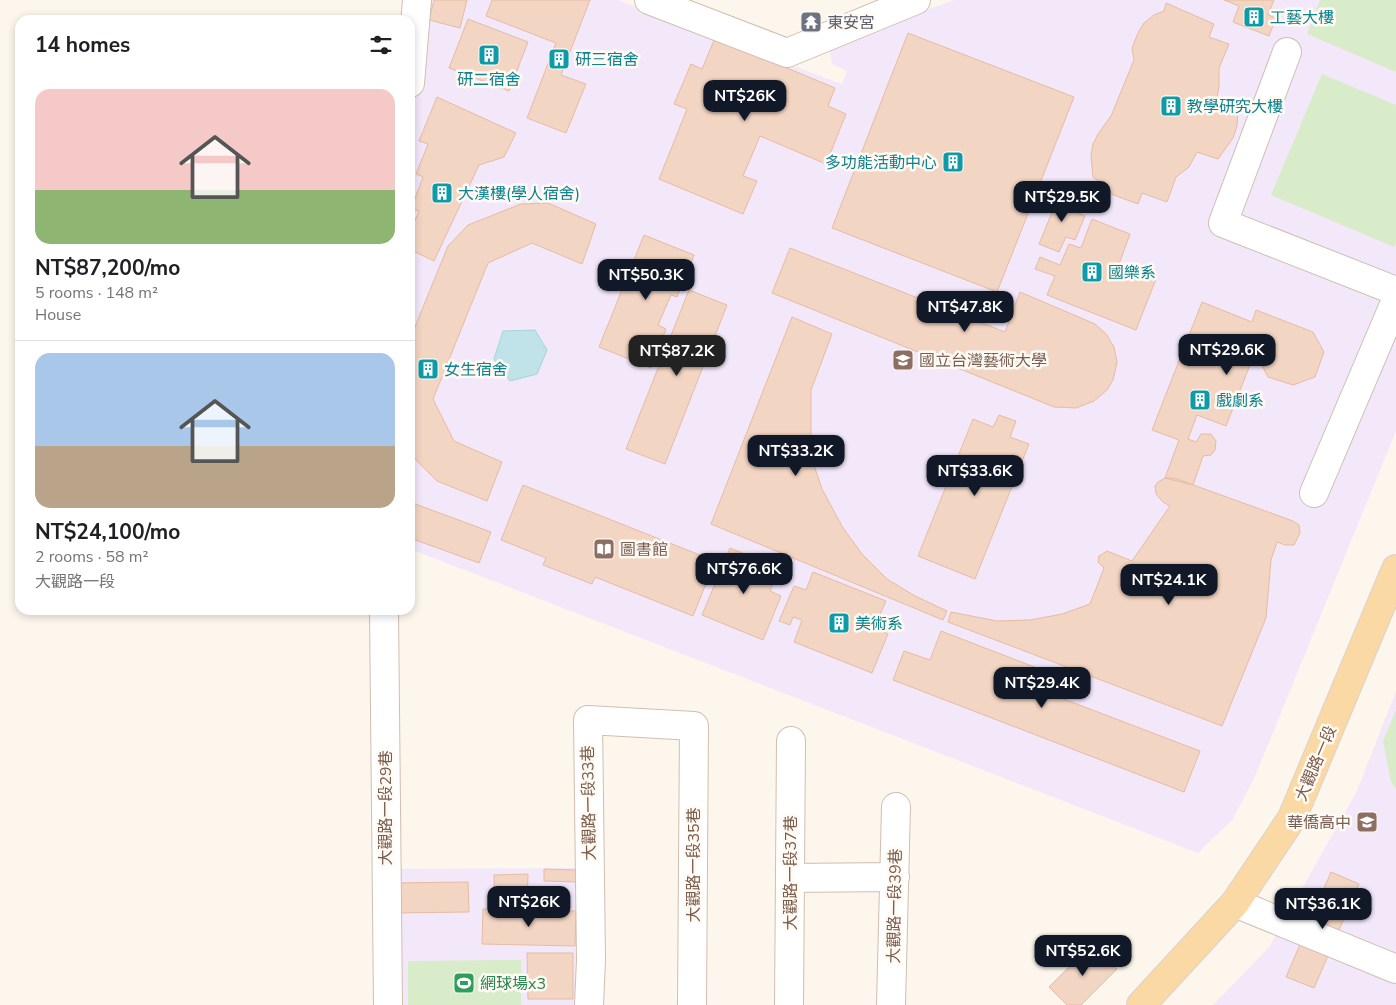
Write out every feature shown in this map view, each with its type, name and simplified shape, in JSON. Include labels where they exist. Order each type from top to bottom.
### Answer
[{"type":"main road","name":"大觀路一段","points":[[1142,1005],[1234,903],[1292,818],[1396,569]]},
{"type":"street","points":[[415,24],[417,0]]},
{"type":"street","points":[[649,0],[787,53],[916,0]]},
{"type":"street","points":[[859,0],[888,11]]},
{"type":"street","points":[[1287,52],[1223,223],[1396,291]]},
{"type":"street","points":[[1314,493],[1396,300]]},
{"type":"street","name":"大觀路一段29巷","points":[[384,615],[388,1005]]},
{"type":"street","name":"大觀路一段35巷","points":[[588,720],[694,726],[692,1005]]},
{"type":"street","name":"大觀路一段33巷","points":[[588,720],[589,1005]]},
{"type":"street","name":"大觀路一段37巷","points":[[789,1005],[791,741]]},
{"type":"street","name":"大觀路一段39巷","points":[[891,1005],[896,807]]},
{"type":"street","points":[[790,878],[895,877]]},
{"type":"street","points":[[1234,903],[1396,969]]},
{"type":"shaded area","name":"國立台灣藝術大學","points":[[424,0],[618,0],[842,84],[847,71],[832,64],[829,45],[954,0],[1396,0],[1396,431],[1256,774],[1233,819],[1198,853],[415,551],[415,95]]},
{"type":"shaded area","name":"華僑高中","points":[[1396,691],[1396,1005],[1213,1005],[1269,947],[1357,791]]},
{"type":"shaded area","points":[[580,868],[577,1005],[396,1005],[392,869]]},
{"type":"green space","points":[[1320,0],[1396,0],[1396,72],[1307,34]]},
{"type":"green space","points":[[1322,74],[1396,105],[1396,243],[1394,247],[1271,195]]},
{"type":"green space","points":[[1396,710],[1396,789],[1391,782],[1383,741]]},
{"type":"green space","name":"網球場x3","points":[[521,960],[521,1005],[408,1005],[408,961]]},
{"type":"water","points":[[535,330],[547,350],[537,374],[510,381],[494,359],[503,331]]},
{"type":"building","points":[[434,0],[467,0],[460,28],[429,20]]},
{"type":"building","name":"研三宿舍","points":[[492,0],[590,0],[561,75],[586,84],[566,133],[527,118],[556,43],[486,16]]},
{"type":"building","name":"工藝大樓","points":[[1224,0],[1274,0],[1268,15],[1276,18],[1269,36],[1233,22],[1239,6]]},
{"type":"building","name":"教學研究大樓","points":[[1166,3],[1214,24],[1209,37],[1229,44],[1219,68],[1219,87],[1216,102],[1238,111],[1237,126],[1233,138],[1218,159],[1197,152],[1189,167],[1176,177],[1167,202],[1142,193],[1138,204],[1095,188],[1098,181],[1093,177],[1091,156],[1093,144],[1111,116],[1134,60],[1132,48],[1138,33],[1144,23],[1154,15],[1164,11]]},
{"type":"building","name":"研二宿舍","points":[[468,19],[528,42],[509,91],[449,68]]},
{"type":"building","name":"多功能活動中心","points":[[908,33],[1074,97],[997,292],[832,228]]},
{"type":"building","points":[[715,38],[835,88],[828,106],[846,114],[826,164],[760,136],[743,176],[757,181],[743,214],[659,179],[687,109],[674,104],[691,64],[702,69]]},
{"type":"building","name":"大漢樓(學人宿舍)","points":[[437,97],[516,133],[504,157],[479,165],[434,261],[415,252],[415,220],[419,211],[415,210],[415,198],[423,177],[416,174],[428,144],[419,141]]},
{"type":"building","points":[[1060,193],[1080,201],[1076,212],[1085,216],[1075,240],[1066,237],[1059,252],[1039,244]]},
{"type":"building","name":"女生宿舍","points":[[548,203],[596,224],[582,264],[532,243],[488,263],[433,399],[454,441],[502,462],[487,501],[437,481],[415,459],[415,327],[448,246],[468,225],[521,204]]},
{"type":"building","name":"國樂系","points":[[1092,219],[1130,234],[1119,264],[1156,279],[1136,330],[1047,295],[1055,276],[1035,269],[1040,257],[1060,265],[1069,244],[1081,248]]},
{"type":"building","points":[[644,235],[694,255],[677,297],[671,295],[658,325],[666,329],[651,368],[599,347]]},
{"type":"building","points":[[790,248],[1005,332],[1020,292],[1095,324],[1106,334],[1114,347],[1117,362],[1113,380],[1107,390],[1094,401],[1076,408],[1054,407],[772,293]]},
{"type":"building","points":[[689,290],[727,305],[665,464],[626,449]]},
{"type":"building","name":"戲劇系","points":[[1202,302],[1252,322],[1256,310],[1313,332],[1324,352],[1315,377],[1293,385],[1268,377],[1255,352],[1226,426],[1197,415],[1188,439],[1196,442],[1201,434],[1211,434],[1216,441],[1215,450],[1211,455],[1203,456],[1193,485],[1165,478],[1179,440],[1152,430]]},
{"type":"building","points":[[792,317],[832,334],[811,390],[811,438],[815,468],[822,489],[843,528],[862,554],[887,579],[915,596],[947,611],[943,620],[711,524]]},
{"type":"building","points":[[999,415],[1016,421],[1010,437],[1029,444],[975,579],[918,556],[973,419],[993,427]]},
{"type":"building","points":[[1165,478],[1174,478],[1293,521],[1299,525],[1300,533],[1294,545],[1285,545],[1277,542],[1271,560],[1266,618],[1222,726],[948,622],[951,612],[997,621],[1030,620],[1062,614],[1090,604],[1104,568],[1098,562],[1099,556],[1107,551],[1132,561],[1170,506],[1163,502],[1156,494],[1155,486]]},
{"type":"building","name":"圖書館","points":[[523,485],[715,561],[693,616],[595,577],[592,584],[543,565],[546,558],[501,540]]},
{"type":"building","points":[[415,504],[491,532],[479,563],[415,540]]},
{"type":"building","points":[[730,548],[779,568],[770,591],[781,596],[763,640],[702,615]]},
{"type":"building","name":"美術系","points":[[813,572],[886,601],[874,628],[888,634],[872,673],[794,642],[802,620],[793,617],[790,625],[779,621],[794,586],[806,590]]},
{"type":"building","points":[[941,631],[1068,680],[1061,698],[1200,751],[1184,792],[893,680],[904,651],[930,660]]},
{"type":"building","points":[[544,869],[577,870],[576,882],[544,881]]},
{"type":"building","points":[[1331,872],[1359,884],[1314,988],[1286,977]]},
{"type":"building","points":[[528,874],[527,909],[495,909],[494,875]]},
{"type":"building","points":[[468,882],[469,912],[392,913],[391,883]]},
{"type":"building","points":[[483,909],[576,911],[575,946],[482,944]]},
{"type":"building","points":[[1092,944],[1117,969],[1081,1005],[1067,1005],[1049,987]]},
{"type":"building","points":[[527,953],[573,953],[573,999],[528,999]]},
{"type":"place","name":"工藝大樓","points":[[1254,17]]},
{"type":"place","name":"東安宮","points":[[811,22]]},
{"type":"place","name":"研二宿舍","points":[[489,55]]},
{"type":"place","name":"研三宿舍","points":[[559,59]]},
{"type":"place","name":"教學研究大樓","points":[[1171,106]]},
{"type":"place","name":"多功能活動中心","points":[[953,162]]},
{"type":"place","name":"大漢樓(學人宿舍)","points":[[442,193]]},
{"type":"place","name":"國樂系","points":[[1092,272]]},
{"type":"place","name":"國立台灣藝術大學","points":[[903,360]]},
{"type":"place","name":"女生宿舍","points":[[428,369]]},
{"type":"place","name":"戲劇系","points":[[1200,400]]},
{"type":"place","name":"圖書館","points":[[604,549]]},
{"type":"place","name":"美術系","points":[[839,623]]},
{"type":"place","name":"華僑高中","points":[[1367,822]]},
{"type":"place","name":"網球場x3","points":[[464,983]]}]
